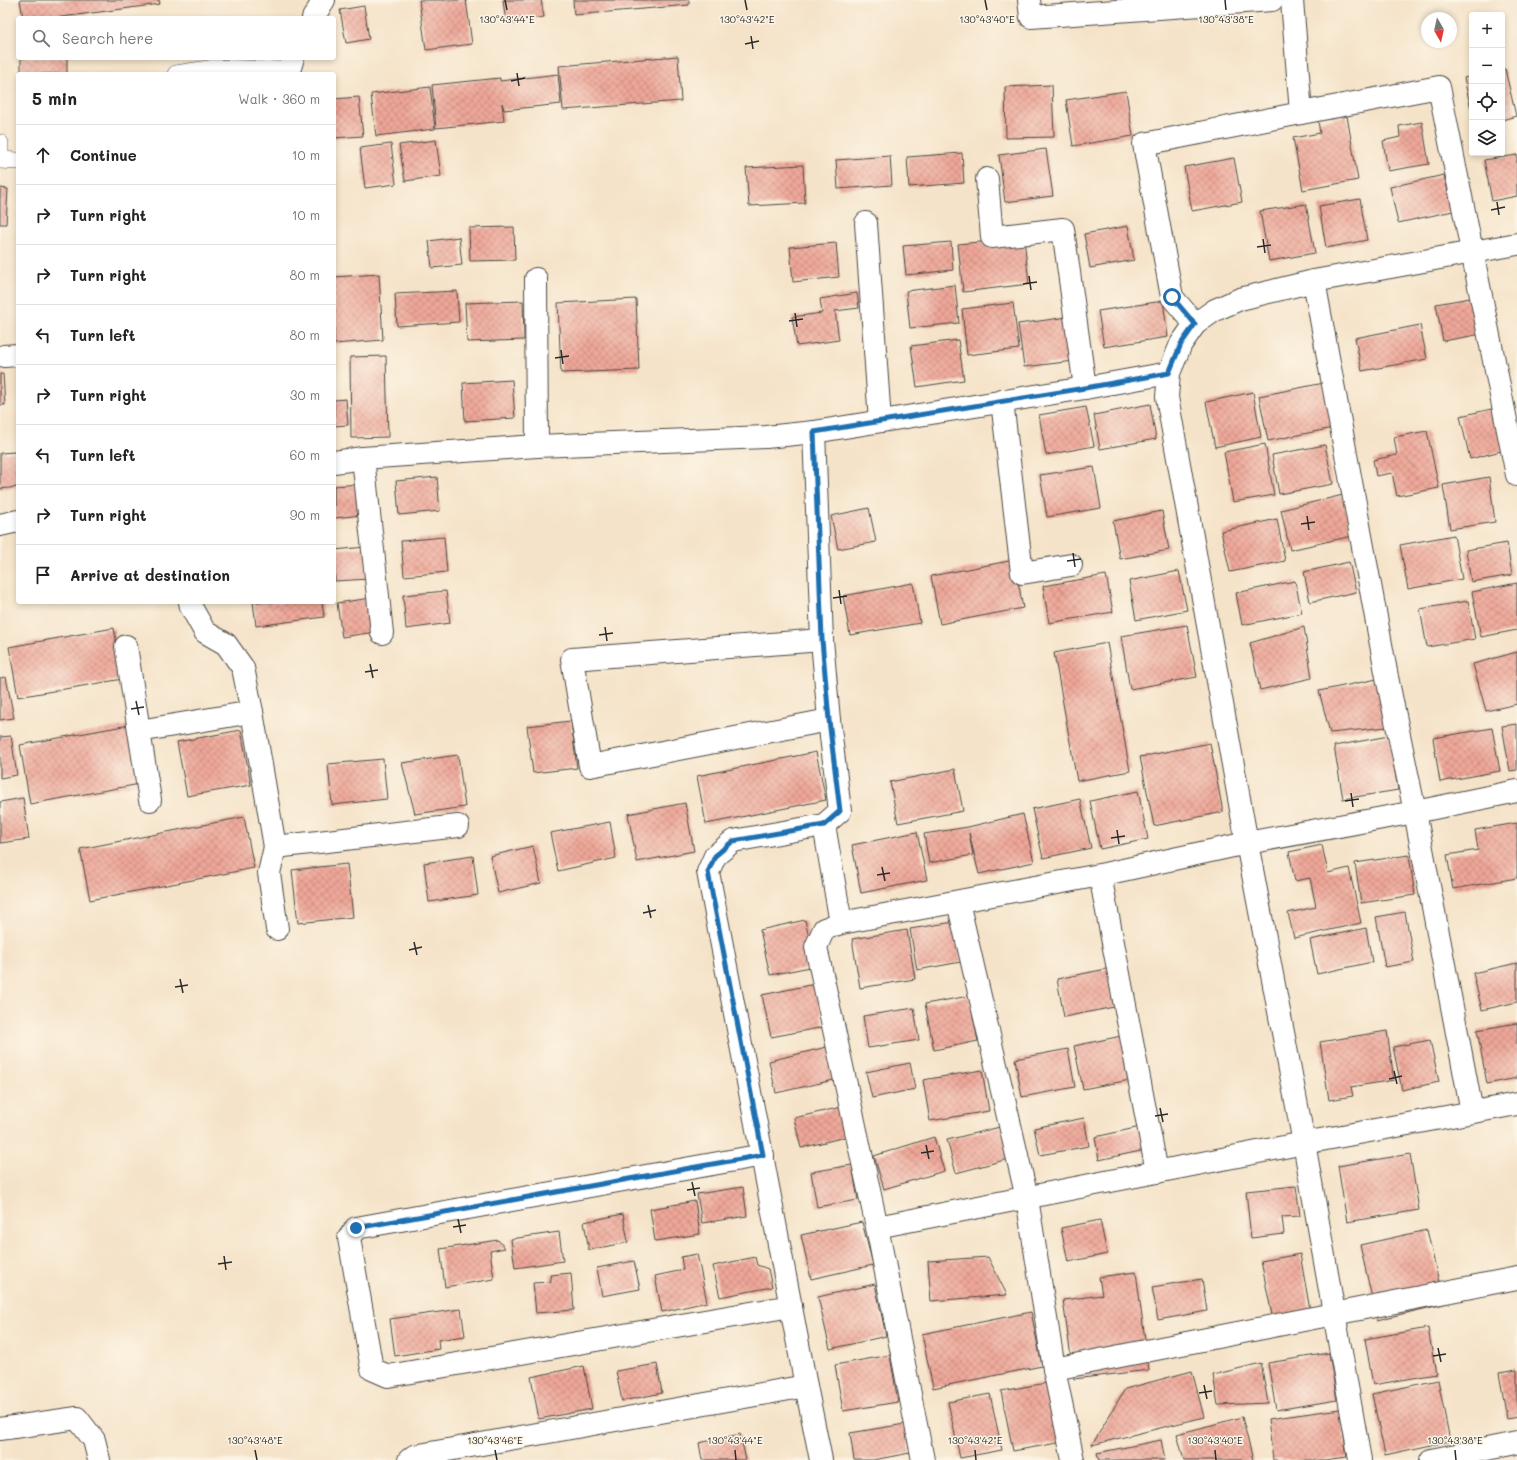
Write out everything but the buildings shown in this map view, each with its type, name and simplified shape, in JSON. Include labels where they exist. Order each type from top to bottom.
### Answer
[{"type":"street","points":[[314,16],[324,0]]},
{"type":"street","points":[[1029,0],[1031,17],[1272,0]]},
{"type":"street","points":[[1292,0],[1301,113]]},
{"type":"street","points":[[1195,324],[1172,297],[1144,144],[1439,87],[1517,475]]},
{"type":"street","points":[[987,179],[992,237],[1063,229],[1085,388]]},
{"type":"street","points":[[866,223],[880,421]]},
{"type":"street","points":[[1360,1460],[1304,1143],[1247,843],[1167,397],[1169,373],[1181,344],[1195,324],[1214,310],[1240,299],[1314,281],[1517,244]]},
{"type":"street","points":[[536,279],[537,446]]},
{"type":"street","points":[[1314,281],[1387,677],[1472,1112]]},
{"type":"street","points":[[336,462],[363,458],[537,446],[766,437],[814,432],[1169,373]]},
{"type":"street","points":[[1002,401],[1022,573],[1071,565]]},
{"type":"street","points":[[814,432],[822,640],[829,720],[840,811],[824,825],[733,841],[715,856],[708,872],[821,1460]]},
{"type":"street","points":[[363,458],[382,633]]},
{"type":"street","points":[[0,525],[16,521]]},
{"type":"street","points":[[190,604],[205,632],[226,644],[243,668],[275,847],[269,873],[277,929]]},
{"type":"street","points":[[822,640],[572,659],[590,766],[829,720]]},
{"type":"street","points":[[126,646],[150,800]]},
{"type":"street","points":[[140,731],[252,712]]},
{"type":"street","points":[[923,1460],[877,1227],[816,947],[824,929],[841,923],[1100,875],[1247,843],[1517,791]]},
{"type":"street","points":[[824,825],[841,923]]},
{"type":"street","points":[[275,847],[458,826]]},
{"type":"street","points":[[1100,875],[1157,1172]]},
{"type":"street","points":[[958,902],[1027,1198],[1054,1369],[1073,1460]]},
{"type":"street","points":[[877,1227],[1304,1143],[1517,1104]]},
{"type":"street","points":[[763,1155],[356,1228],[349,1238],[372,1369],[388,1376],[791,1306]]},
{"type":"street","points":[[1054,1369],[1517,1278]]},
{"type":"street","points":[[409,1460],[414,1456],[806,1386]]},
{"type":"street","points":[[0,1429],[77,1418],[94,1440],[99,1460]]},
{"type":"street","points":[[1431,1460],[1517,1443]]},
{"type":"lane","points":[[189,72],[215,68],[290,67]]},
{"type":"lane","points":[[0,143],[0,160],[16,161]]},
{"type":"route","points":[[356,1228],[763,1155],[708,872],[715,856],[733,841],[824,825],[840,811],[829,720],[822,640],[814,432],[1169,373],[1181,344],[1195,324],[1172,297]]}]
